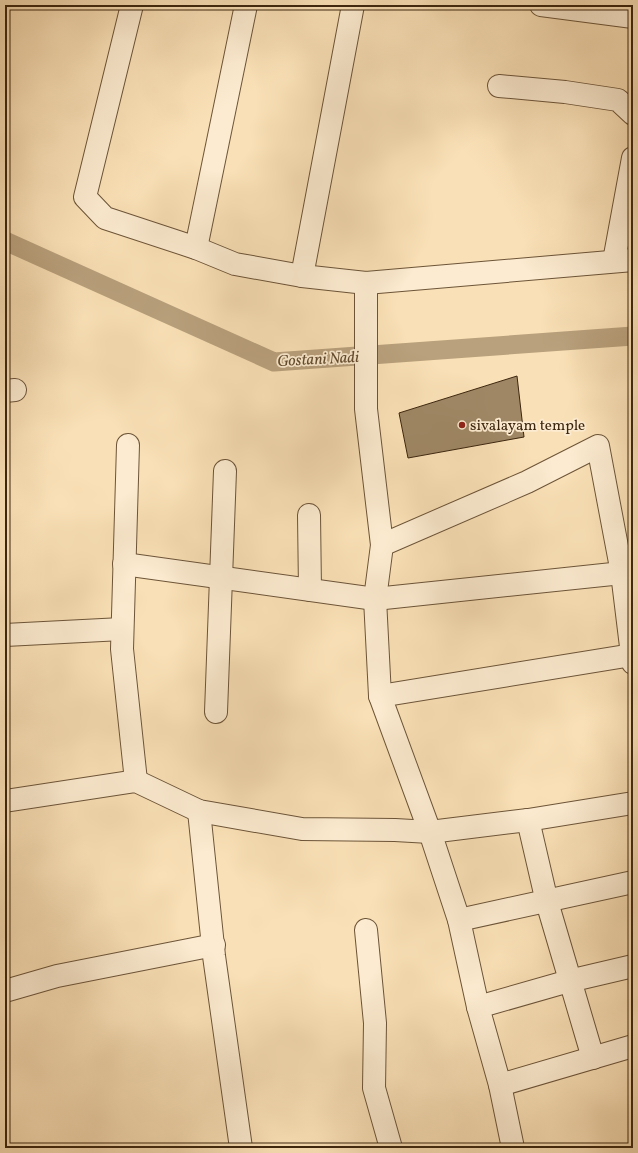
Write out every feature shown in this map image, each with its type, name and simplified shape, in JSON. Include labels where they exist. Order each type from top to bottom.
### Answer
[{"type":"street","points":[[132,5],[85,197],[105,218],[196,248],[235,264],[302,276],[366,283],[624,260],[633,158]]},
{"type":"street","points":[[196,248],[246,5]]},
{"type":"street","points":[[302,276],[353,5]]},
{"type":"street","points":[[541,5],[633,17]]},
{"type":"street","points":[[499,86],[565,92],[618,100],[633,114]]},
{"type":"street","points":[[366,283],[366,409],[382,545],[374,599],[380,696],[430,832],[459,920],[478,1007],[500,1084],[513,1148]]},
{"type":"street","points":[[128,445],[122,649],[136,781]]},
{"type":"street","points":[[380,696],[632,659],[622,573],[598,446],[527,482],[382,545]]},
{"type":"street","points":[[216,712],[225,471]]},
{"type":"street","points":[[309,515],[310,590]]},
{"type":"street","points":[[124,564],[374,599],[622,573]]},
{"type":"street","points":[[5,635],[122,629]]},
{"type":"street","points":[[5,801],[136,781],[199,811],[302,829],[430,832],[632,809]]},
{"type":"street","points":[[199,811],[214,945],[240,1148]]},
{"type":"street","points":[[528,820],[547,902],[593,1058]]},
{"type":"street","points":[[459,920],[633,882]]},
{"type":"street","points":[[366,930],[375,1023],[374,1088],[391,1148]]},
{"type":"street","points":[[5,991],[57,976],[214,945]]},
{"type":"street","points":[[478,1007],[569,980],[633,966]]},
{"type":"street","points":[[500,1084],[633,1046]]},
{"type":"building","name":"sivalayam temple","points":[[517,376],[524,437],[408,458],[399,413]]},
{"type":"waterway","name":"Gostani Nadi","points":[[5,241],[274,362],[633,336]]},
{"type":"place","name":"sivalayam temple","points":[[462,425]]}]
